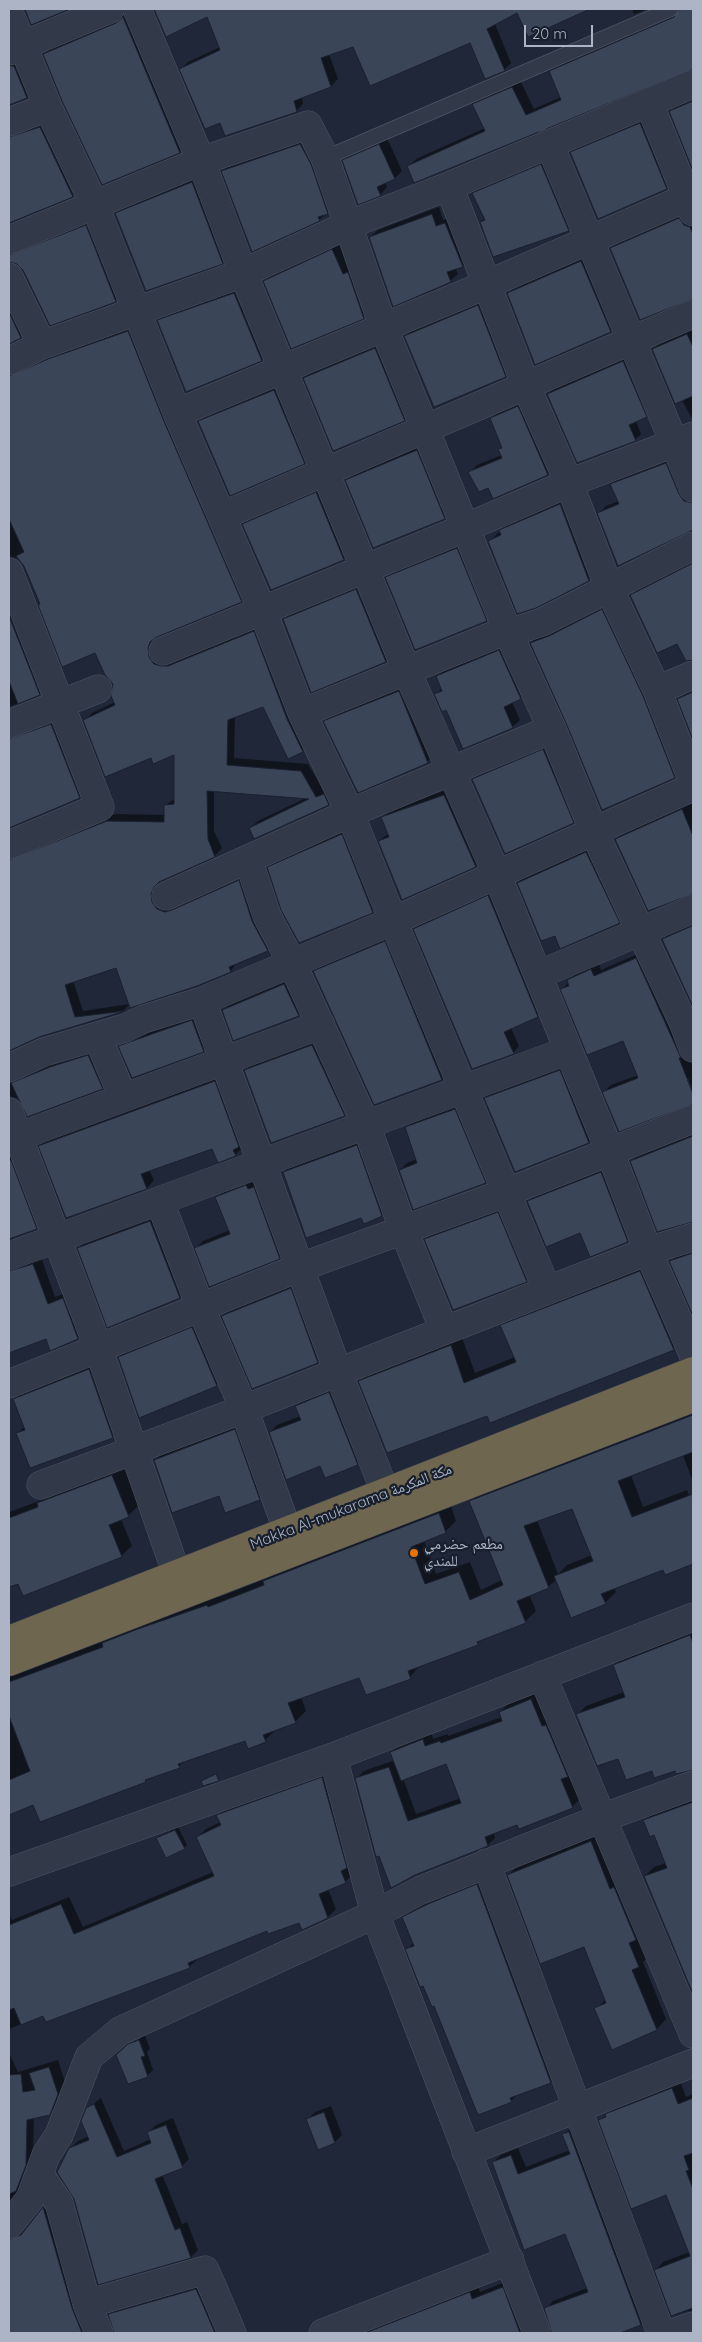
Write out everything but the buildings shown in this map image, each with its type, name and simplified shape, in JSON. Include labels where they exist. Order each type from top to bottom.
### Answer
[{"type":"highway","name":"Makka Al-mukarama مكة المكرمة","points":[[9,1640],[386,1494],[693,1372]]},
{"type":"highway","name":"Makka Al-mukarama مكة المكرمة","points":[[9,1662],[693,1398]]},
{"type":"street","points":[[15,48],[110,9]]},
{"type":"street","points":[[137,9],[201,161],[282,370],[406,669],[452,771],[538,975],[648,1251],[693,1354]]},
{"type":"street","points":[[9,12],[15,48],[48,107],[95,206],[139,312],[177,413],[263,612],[302,713],[350,813],[392,921],[546,1290]]},
{"type":"street","points":[[9,360],[42,345],[139,312],[243,273],[348,225],[450,186],[549,142],[693,84]]},
{"type":"street","points":[[177,413],[589,240],[691,201],[649,103]]},
{"type":"street","points":[[9,122],[48,107]]},
{"type":"street","points":[[9,240],[201,161],[308,124],[324,158],[383,326],[507,630],[552,729],[594,832],[693,1048]]},
{"type":"street","points":[[549,142],[589,240],[633,339],[684,440],[693,488]]},
{"type":"street","points":[[450,186],[526,386],[569,482],[609,588],[657,690],[693,782]]},
{"type":"street","points":[[9,277],[42,345]]},
{"type":"street","points":[[222,516],[425,427],[693,314]]},
{"type":"street","points":[[162,651],[365,570],[569,482],[684,440]]},
{"type":"street","points":[[302,713],[406,669],[507,630],[518,630],[542,622],[693,546]]},
{"type":"street","points":[[9,572],[15,603],[60,704],[100,807],[9,845]]},
{"type":"street","points":[[657,690],[693,675]]},
{"type":"street","points":[[9,724],[98,689]]},
{"type":"street","points":[[166,896],[350,813],[552,729]]},
{"type":"street","points":[[9,1068],[44,1052],[202,1001],[392,921],[693,787]]},
{"type":"street","points":[[248,859],[267,916],[292,963],[366,1125],[404,1231],[444,1330]]},
{"type":"street","points":[[538,975],[693,909]]},
{"type":"street","points":[[202,1001],[338,1372],[386,1494]]},
{"type":"street","points":[[14,1139],[321,1025]]},
{"type":"street","points":[[97,1036],[123,1098]]},
{"type":"street","points":[[9,1256],[57,1240],[567,1051]]},
{"type":"street","points":[[9,1112],[14,1139],[57,1240],[98,1347],[177,1575]]},
{"type":"street","points":[[9,1384],[200,1306],[505,1193],[693,1119]]},
{"type":"street","points":[[160,1202],[200,1306],[244,1409],[288,1532]]},
{"type":"street","points":[[41,1485],[244,1409],[648,1251],[693,1237]]},
{"type":"street","points":[[9,1872],[333,1757],[693,1617]]},
{"type":"street","points":[[542,1675],[693,2034]]},
{"type":"street","points":[[333,1757],[375,1914],[538,2333]]},
{"type":"street","points":[[9,2225],[30,2199],[46,2155],[63,2126],[89,2057],[120,2031],[375,1914],[421,1890],[602,1818],[693,1785]]},
{"type":"street","points":[[486,1863],[661,2333]]},
{"type":"street","points":[[466,2152],[693,2063]]},
{"type":"street","points":[[40,2175],[60,2203],[87,2304],[99,2333]]},
{"type":"street","points":[[323,2333],[510,2260]]},
{"type":"street","points":[[87,2304],[205,2270],[232,2333]]},
{"type":"street","points":[[673,2333],[693,2326]]},
{"type":"lane","points":[[324,158],[671,9]]},
{"type":"place","name":"مطعم حضرمي للمندي","points":[[414,1553]]}]
